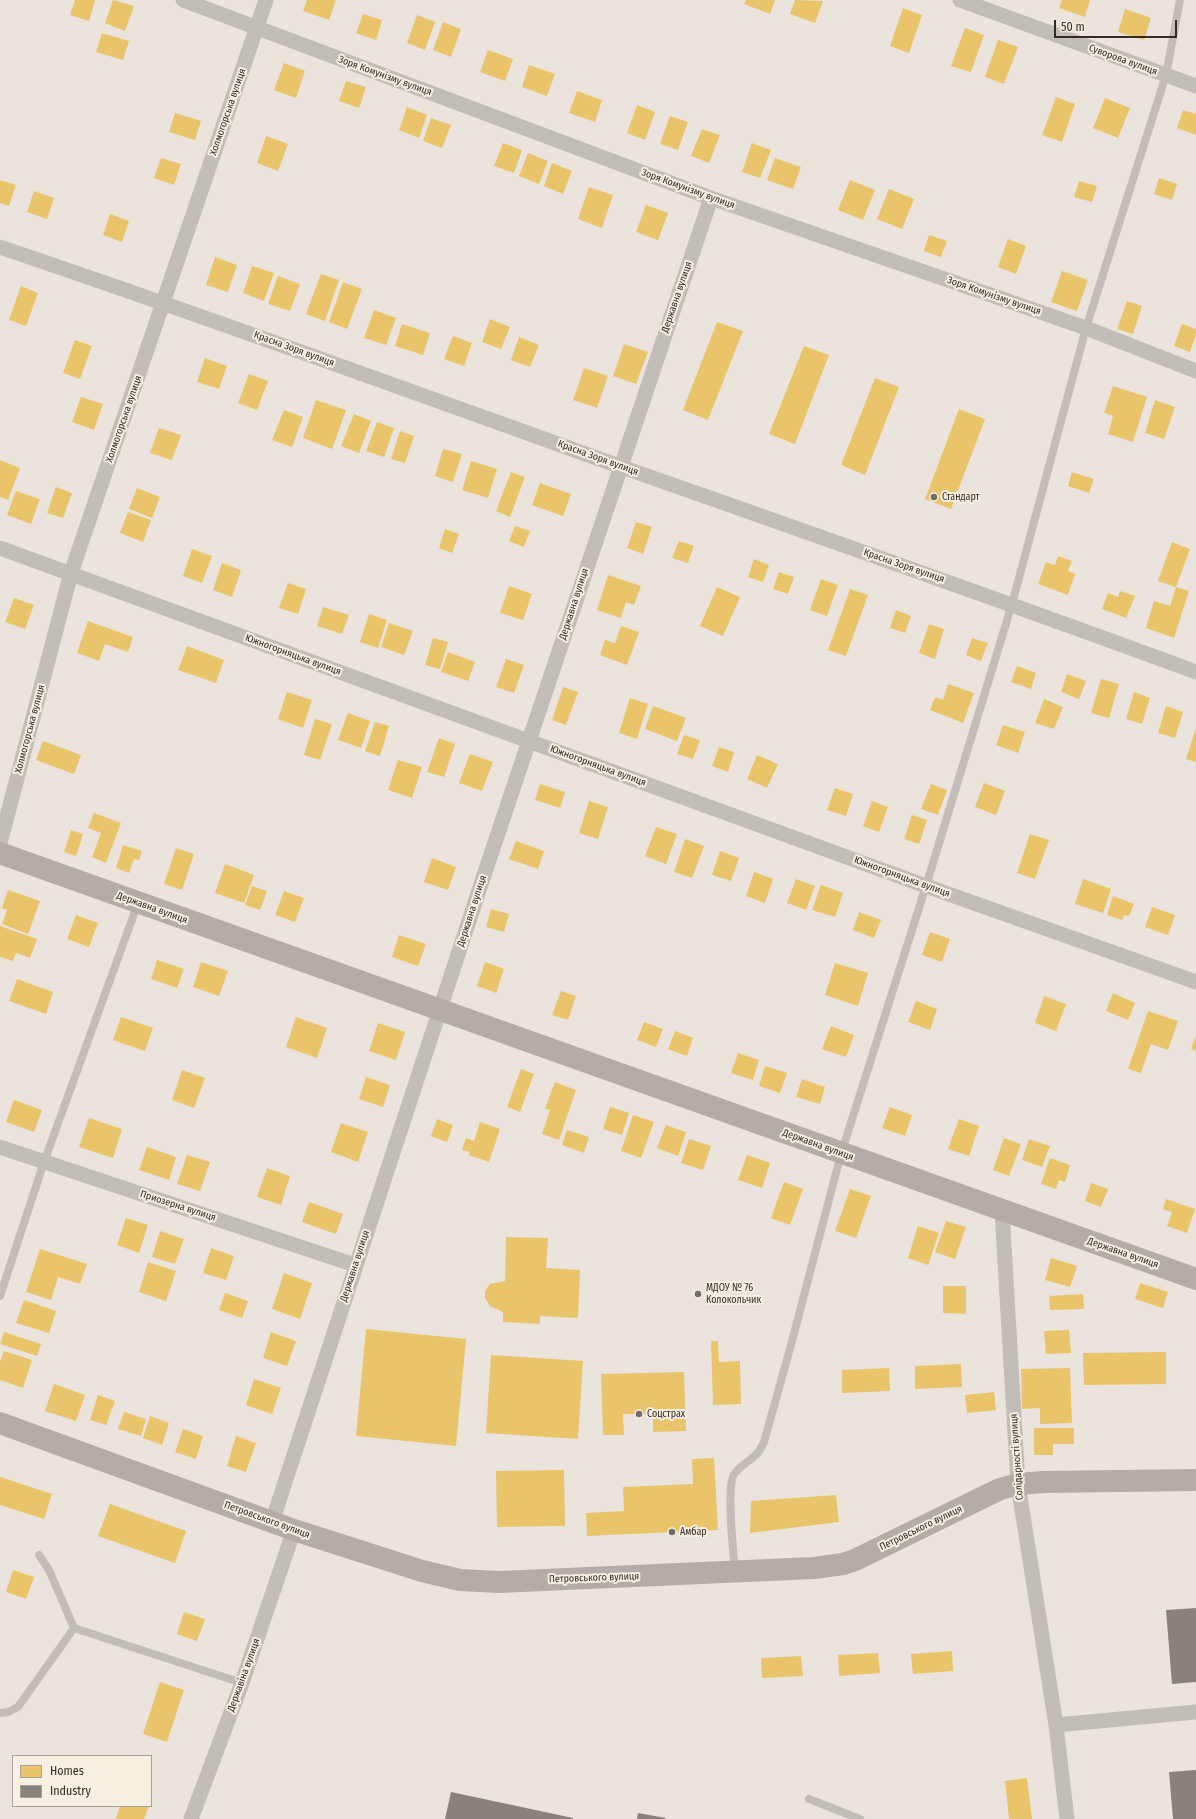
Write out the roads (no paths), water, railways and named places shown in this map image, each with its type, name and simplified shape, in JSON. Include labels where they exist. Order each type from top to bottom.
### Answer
[{"type":"main road","name":"Державна вулиця","points":[[0,853],[841,1154],[1196,1279]]},
{"type":"main road","name":"Петровського вулиця","points":[[0,1423],[294,1530],[422,1571],[460,1580],[499,1582],[814,1568],[843,1564],[855,1560],[1000,1489],[1018,1484],[1044,1482],[1196,1480]]},
{"type":"street","name":"Зоря Комунізму вулиця","points":[[183,0],[711,198],[1086,328],[1196,371]]},
{"type":"street","name":"Холмогорська вулиця","points":[[0,843],[71,573],[266,0]]},
{"type":"street","name":"Суворова вулиця","points":[[960,0],[1196,86]]},
{"type":"street","name":"Державна вулиця","points":[[272,1522],[528,740],[619,466],[711,198]]},
{"type":"street","name":"Красна Зоря вулиця","points":[[0,247],[164,302],[619,466],[1012,604],[1196,672]]},
{"type":"street","name":"Южногорняцька вулиця","points":[[0,548],[926,886],[1196,982]]},
{"type":"street","name":"Приозерна вулиця","points":[[0,1147],[355,1265]]},
{"type":"street","name":"Солідарності вулиця","points":[[1002,1210],[1018,1484],[1056,1725],[1067,1819]]},
{"type":"street","name":"Державіна вулиця","points":[[191,1819],[242,1683],[294,1530]]},
{"type":"street","points":[[1056,1725],[1196,1712]]},
{"type":"lane","points":[[735,1572],[730,1495],[731,1481],[734,1473],[754,1458],[764,1442],[841,1154],[926,886],[1012,604],[1086,328],[1166,75],[1180,0]]},
{"type":"lane","points":[[0,1296],[44,1162],[138,903]]},
{"type":"lane","points":[[39,1555],[49,1570],[74,1628],[242,1683]]},
{"type":"lane","points":[[0,1713],[8,1712],[18,1707],[74,1628]]},
{"type":"lane","points":[[810,1799],[860,1819]]},
{"type":"place","name":"Стандарт","points":[[934,497]]},
{"type":"place","name":"МДОУ № 76 Колокольчик","points":[[698,1294]]},
{"type":"place","name":"Соцстрах","points":[[639,1414]]},
{"type":"place","name":"Амбар","points":[[672,1532]]}]
